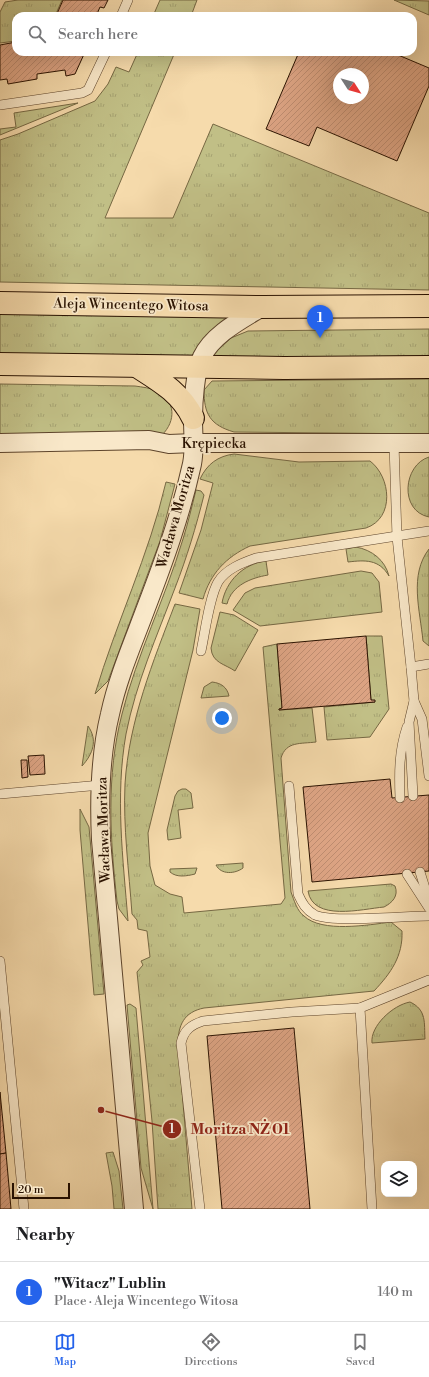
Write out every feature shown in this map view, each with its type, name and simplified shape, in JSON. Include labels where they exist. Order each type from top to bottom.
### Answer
[{"type":"main road","name":"Aleja Wincentego Witosa","points":[[0,303],[262,308],[429,306]]},
{"type":"main road","points":[[0,364],[198,368],[429,367]]},
{"type":"main road","points":[[138,367],[169,387],[186,405],[193,418]]},
{"type":"street","name":"Aleja Wincentego Witosa","points":[[198,368],[203,355],[220,335],[234,324],[262,308]]},
{"type":"street","name":"Wacława Moritza","points":[[134,1209],[103,860],[101,785],[104,750],[110,713],[122,671],[172,540],[192,465],[194,443],[193,418],[198,368]]},
{"type":"street","name":"Krępiecka","points":[[0,443],[141,440],[169,444],[429,444]]},
{"type":"lane","points":[[124,12],[128,0]]},
{"type":"lane","points":[[0,105],[82,93],[88,90],[104,56]]},
{"type":"lane","points":[[394,444],[397,537],[414,701],[402,742],[398,763],[400,798]]},
{"type":"lane","points":[[201,652],[214,593],[218,582],[231,570],[256,558],[429,532]]},
{"type":"lane","points":[[411,667],[429,664]]},
{"type":"lane","points":[[414,701],[429,731]]},
{"type":"lane","points":[[422,719],[429,776]]},
{"type":"lane","points":[[409,722],[413,796]]},
{"type":"lane","points":[[0,794],[101,785]]},
{"type":"lane","points":[[289,786],[298,894],[310,912],[328,918],[429,916]]},
{"type":"lane","points":[[420,872],[429,901]]},
{"type":"lane","points":[[406,874],[429,908]]},
{"type":"lane","points":[[0,961],[24,1209]]},
{"type":"lane","points":[[200,1209],[181,1043],[183,1034],[191,1025],[203,1020],[360,1008],[429,980]]},
{"type":"lane","points":[[360,1008],[372,1209]]},
{"type":"green space","points":[[18,0],[62,0],[57,12],[12,12],[12,42],[0,43],[0,12],[5,2]]},
{"type":"green space","points":[[160,0],[197,0],[192,12],[155,12]]},
{"type":"green space","points":[[394,0],[429,1],[429,15]]},
{"type":"green space","points":[[136,56],[173,56],[105,218],[173,218],[213,124],[429,213],[429,290],[0,282],[0,140],[18,134],[95,101],[108,84],[116,67],[129,72]]},
{"type":"green space","points":[[78,103],[0,135],[0,129],[16,127],[14,113]]},
{"type":"green space","points":[[0,314],[233,317],[219,325],[209,334],[192,358],[0,355]]},
{"type":"green space","points":[[429,329],[429,356],[209,358],[231,338],[248,331]]},
{"type":"green space","points":[[429,379],[429,434],[234,432],[219,426],[214,422],[207,412],[204,398],[204,390],[212,381]]},
{"type":"green space","points":[[0,384],[135,386],[152,389],[163,395],[168,400],[171,406],[172,418],[167,430],[162,435],[0,437]]},
{"type":"green space","points":[[234,454],[299,462],[370,461],[377,468],[386,487],[386,507],[382,516],[375,523],[366,528],[250,546],[241,550],[220,567],[210,582],[203,599],[179,593],[201,530],[213,483],[200,479],[206,469],[218,459]]},
{"type":"green space","points":[[429,457],[429,517],[419,513],[413,506],[409,497],[408,488],[414,469],[420,462]]},
{"type":"green space","points":[[166,482],[175,484],[160,541],[108,681],[95,694],[151,536]]},
{"type":"green space","points":[[196,490],[201,491],[204,495],[194,530],[179,576],[135,696],[126,734],[120,804],[128,921],[119,909],[117,901],[111,831],[113,761],[128,692],[176,561],[187,527]]},
{"type":"green space","points":[[356,547],[362,548],[377,557],[384,565],[389,576],[381,566],[371,562],[348,562],[346,549]]},
{"type":"green space","points":[[429,549],[429,646],[423,641],[417,593],[419,570]]},
{"type":"green space","points":[[266,561],[268,575],[249,580],[233,592],[227,604],[222,603],[227,588],[237,575],[250,566]]},
{"type":"green space","points":[[361,571],[372,573],[379,582],[382,612],[260,626],[233,610],[245,593],[255,588]]},
{"type":"green space","points":[[175,604],[200,609],[193,650],[148,833],[150,866],[155,885],[170,894],[182,897],[184,913],[281,904],[285,898],[263,647],[277,644],[282,708],[279,710],[312,708],[316,742],[300,743],[290,746],[283,753],[281,758],[291,892],[295,902],[299,911],[304,916],[322,925],[358,926],[391,922],[402,931],[402,940],[395,964],[386,978],[374,991],[204,1008],[187,1016],[179,1031],[178,1044],[192,1209],[158,1209],[152,1121],[137,972],[143,965],[141,961],[150,957],[147,931],[138,929],[137,920],[132,914],[126,833],[125,784],[131,737],[143,692]]},
{"type":"green space","points":[[220,612],[234,615],[258,630],[235,671],[216,660],[212,653],[211,648]]},
{"type":"green space","points":[[366,636],[382,636],[389,709],[370,737],[327,740],[324,707],[375,702],[371,700]]},
{"type":"green space","points":[[212,682],[223,686],[227,690],[229,696],[201,698],[204,687]]},
{"type":"green space","points":[[88,726],[93,736],[93,747],[89,757],[82,766]]},
{"type":"green space","points":[[186,789],[191,793],[193,808],[178,810],[181,838],[168,840],[167,830],[175,796],[178,791]]},
{"type":"green space","points":[[80,809],[89,827],[104,994],[94,995],[80,830]]},
{"type":"green space","points":[[243,863],[243,868],[232,872],[221,871],[216,865]]},
{"type":"green space","points":[[197,868],[195,874],[189,875],[179,876],[170,872],[170,869]]},
{"type":"green space","points":[[391,884],[395,886],[396,893],[394,899],[387,905],[384,907],[352,911],[328,910],[319,907],[312,901],[308,891]]},
{"type":"green space","points":[[410,1002],[422,1013],[424,1018],[425,1039],[372,1043],[372,1036],[384,1017],[397,1007]]},
{"type":"green space","points":[[130,1004],[136,1008],[153,1209],[141,1168],[127,1005]]},
{"type":"green space","points":[[113,1152],[119,1171],[123,1209],[114,1209],[112,1186],[106,1153]]},
{"type":"building","points":[[63,0],[108,0],[104,8],[100,7],[98,12],[58,12]]},
{"type":"building","points":[[12,43],[12,56],[83,56],[75,74],[66,76],[65,70],[37,74],[37,79],[8,84],[7,79],[0,80],[0,45]]},
{"type":"building","points":[[297,56],[400,56],[429,68],[429,86],[397,161],[317,127],[309,146],[266,129]]},
{"type":"building","points":[[366,636],[371,700],[375,700],[375,702],[279,710],[282,708],[277,644]]},
{"type":"building","points":[[44,755],[45,774],[30,775],[28,756]]},
{"type":"building","points":[[21,760],[27,760],[28,777],[22,778]]},
{"type":"building","points":[[390,779],[392,798],[429,795],[429,871],[312,882],[303,787]]},
{"type":"building","points":[[294,1028],[310,1209],[222,1209],[207,1036]]},
{"type":"building","points":[[0,1092],[6,1153],[0,1154]]},
{"type":"building","points":[[6,1153],[11,1209],[0,1209],[0,1154]]},
{"type":"place","name":"\"Witacz\" Lublin","points":[[320,338]]},
{"type":"place","name":"Moritza NŻ 01","points":[[101,1110]]}]
